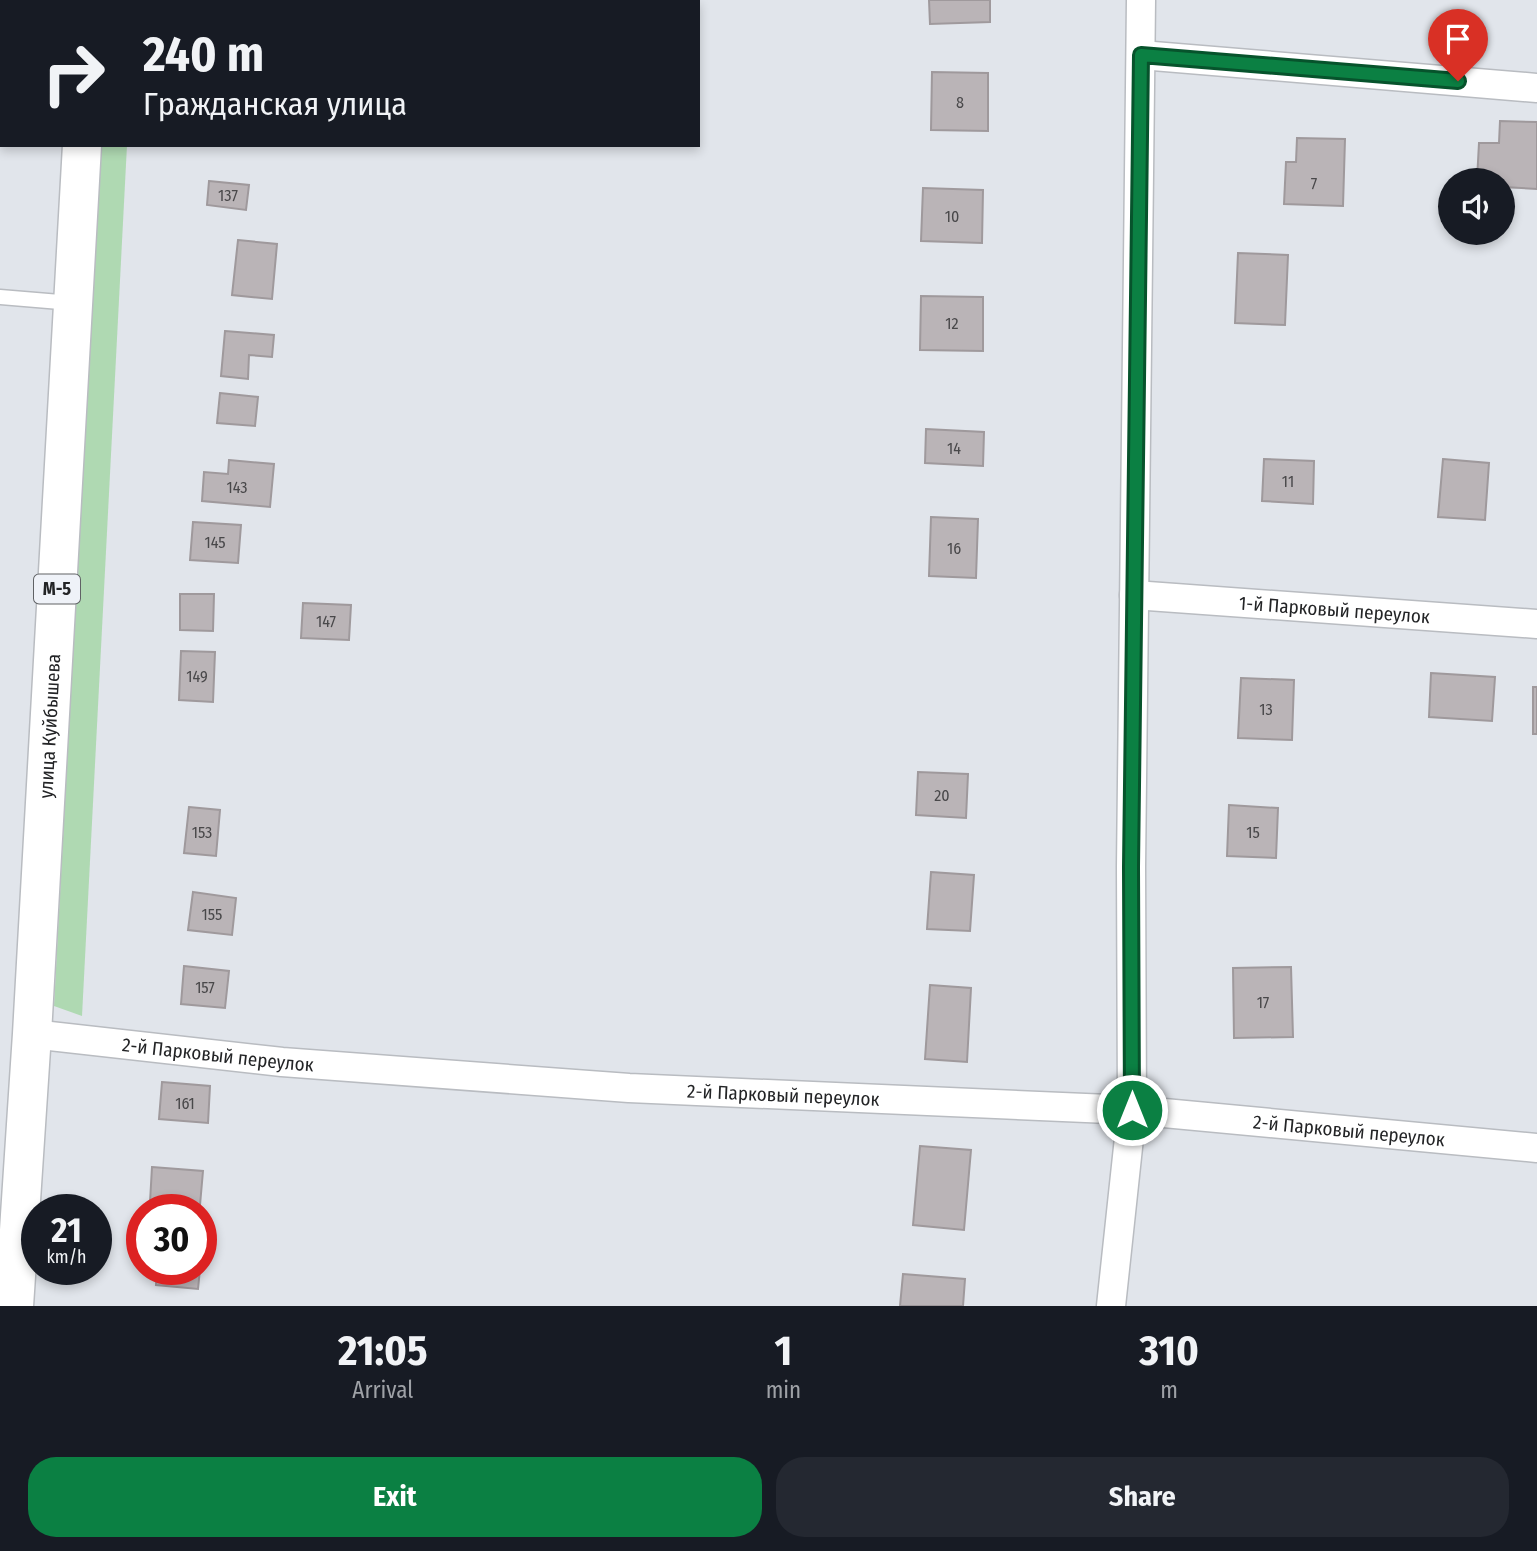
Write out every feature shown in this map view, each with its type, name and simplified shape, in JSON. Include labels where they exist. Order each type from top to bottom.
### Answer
[{"type":"highway","name":"улица Куйбышева","points":[[14,1306],[82,147]]},
{"type":"street","points":[[1111,1306],[1132,1110],[1131,867],[1141,0]]},
{"type":"street","points":[[1141,55],[1537,88]]},
{"type":"street","name":"1-й Парковый переулок","points":[[1134,595],[1537,624]]},
{"type":"street","name":"2-й Парковый переулок","points":[[32,1034],[282,1062],[602,1086],[1132,1110],[1537,1148]]},
{"type":"lane","points":[[0,298],[74,303]]},
{"type":"green space","points":[[100,147],[127,147],[82,1016],[54,1006]]},
{"type":"building","points":[[929,0],[990,0],[990,22],[930,24]]},
{"type":"building","points":[[932,72],[988,73],[988,131],[931,130]]},
{"type":"building","points":[[1500,121],[1537,122],[1537,189],[1515,188],[1515,168],[1478,168],[1479,143],[1499,143]]},
{"type":"building","points":[[1297,138],[1345,139],[1343,206],[1284,204],[1286,162],[1296,162]]},
{"type":"building","points":[[209,181],[249,185],[246,210],[207,205]]},
{"type":"building","points":[[923,188],[983,190],[982,243],[921,241]]},
{"type":"building","points":[[238,240],[277,244],[272,299],[232,295]]},
{"type":"building","points":[[1238,253],[1288,255],[1285,325],[1235,323]]},
{"type":"building","points":[[921,296],[983,297],[983,351],[920,350]]},
{"type":"building","points":[[225,331],[274,335],[272,357],[249,355],[248,379],[221,376]]},
{"type":"building","points":[[220,393],[258,397],[255,426],[217,423]]},
{"type":"building","points":[[926,429],[984,432],[983,466],[925,463]]},
{"type":"building","points":[[1264,459],[1314,461],[1313,504],[1262,501]]},
{"type":"building","points":[[1443,459],[1489,463],[1485,520],[1438,517]]},
{"type":"building","points":[[229,460],[274,464],[270,507],[202,501],[204,472],[228,474]]},
{"type":"building","points":[[931,517],[978,519],[976,578],[929,576]]},
{"type":"building","points":[[193,522],[241,525],[238,563],[190,560]]},
{"type":"building","points":[[180,594],[214,594],[213,631],[180,630]]},
{"type":"building","points":[[303,603],[351,605],[349,640],[301,638]]},
{"type":"building","points":[[181,651],[215,652],[213,702],[179,700]]},
{"type":"building","points":[[1431,673],[1495,677],[1492,721],[1429,717]]},
{"type":"building","points":[[1241,678],[1294,680],[1292,740],[1238,738]]},
{"type":"building","points":[[1533,687],[1537,687],[1537,734],[1533,734]]},
{"type":"building","points":[[918,772],[968,774],[966,818],[916,815]]},
{"type":"building","points":[[1229,805],[1278,808],[1276,858],[1227,856]]},
{"type":"building","points":[[189,807],[220,810],[216,856],[184,853]]},
{"type":"building","points":[[931,872],[974,875],[970,931],[927,929]]},
{"type":"building","points":[[193,892],[236,898],[232,935],[188,930]]},
{"type":"building","points":[[184,966],[229,971],[225,1008],[181,1004]]},
{"type":"building","points":[[1291,967],[1293,1037],[1234,1038],[1233,968]]},
{"type":"building","points":[[930,985],[971,988],[967,1062],[925,1059]]},
{"type":"building","points":[[162,1082],[210,1086],[208,1123],[159,1119]]},
{"type":"building","points":[[920,1146],[971,1150],[964,1230],[913,1225]]},
{"type":"building","points":[[152,1167],[203,1171],[201,1194],[150,1194]]},
{"type":"building","points":[[903,1274],[965,1279],[963,1306],[900,1306]]},
{"type":"building","points":[[156,1285],[198,1285],[198,1289]]},
{"type":"route","points":[[1132,1110],[1131,867],[1141,55],[1458,81]]}]
